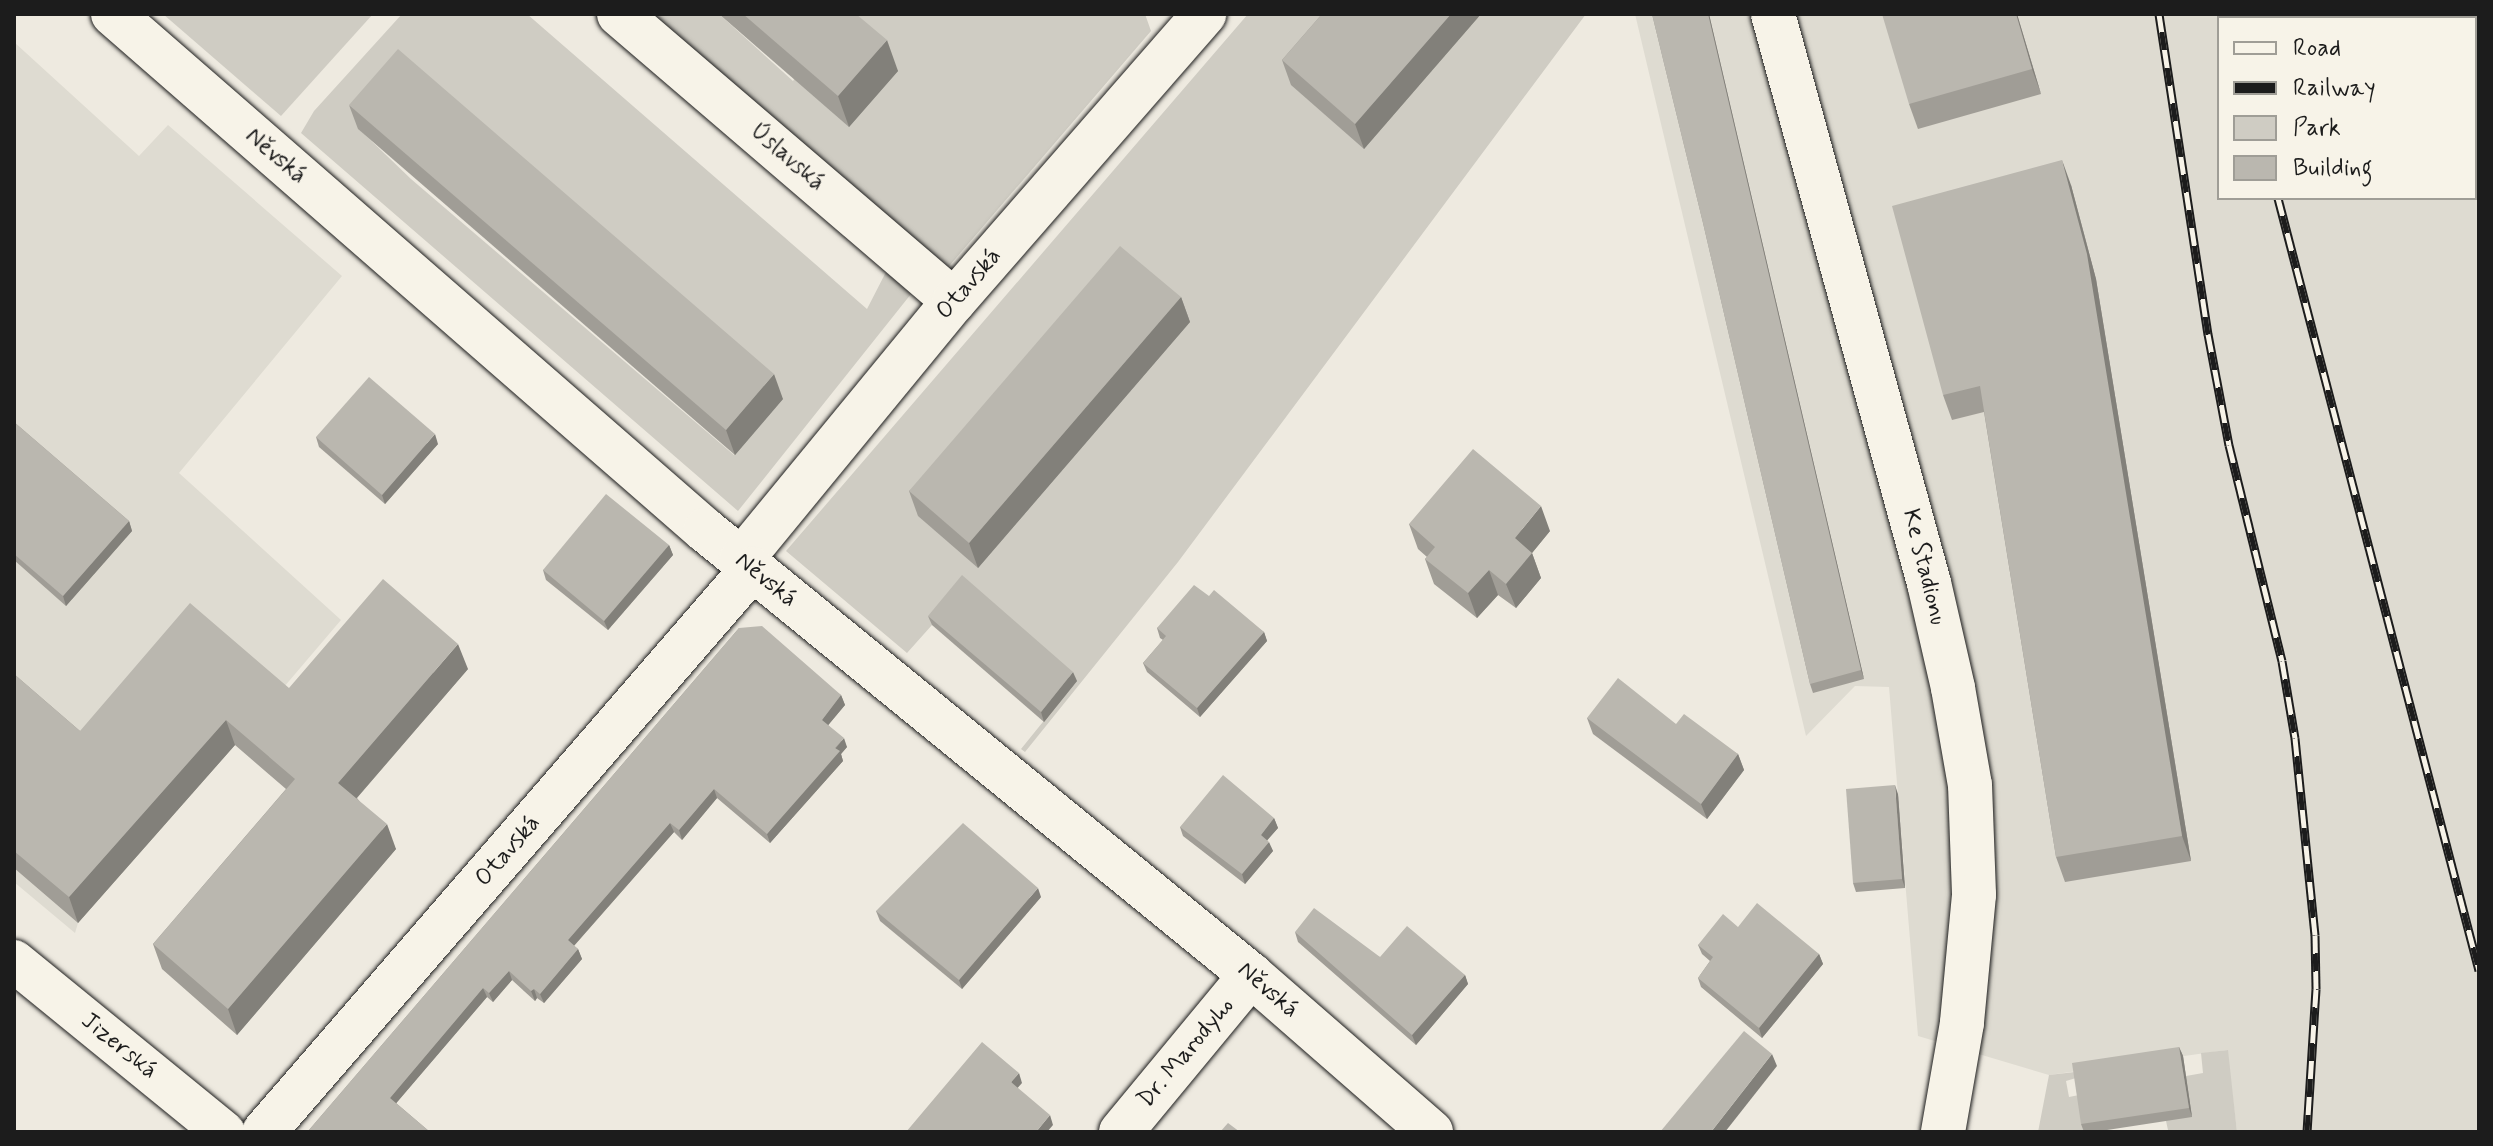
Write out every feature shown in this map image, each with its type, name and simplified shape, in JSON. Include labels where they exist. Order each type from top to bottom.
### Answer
[{"type":"street","name":"Něvská","points":[[113,14],[747,565],[1251,975],[1431,1132]]},
{"type":"street","name":"Úslavská","points":[[619,14],[954,301]]},
{"type":"street","name":"Ke Stadionu","points":[[1773,14],[1929,583],[1953,688],[1970,785],[1974,895],[1962,1023],[1943,1132]]},
{"type":"street","name":"Otavská","points":[[264,1132],[747,565],[954,301],[1193,18]]},
{"type":"street","name":"Jizerská","points":[[14,961],[224,1132]]},
{"type":"street","name":"Dr. Marodyho","points":[[1121,1132],[1251,975]]},
{"type":"shaded area","points":[[1635,14],[2479,14],[2479,1132],[2237,1132],[2227,1050],[2049,1075],[1918,1036],[1889,687],[1855,686],[1806,736]]},
{"type":"shaded area","points":[[14,42],[139,156],[168,125],[342,276],[179,473],[341,620],[278,694],[89,756],[14,692]]},
{"type":"shaded area","points":[[14,868],[78,923],[75,933],[14,882]]},
{"type":"green space","points":[[163,14],[373,14],[281,116]]},
{"type":"green space","points":[[402,14],[527,14],[867,309],[886,272],[911,294],[738,511],[301,133],[314,111]],"holes":[[[359,129],[783,399],[734,455],[411,179]]]},
{"type":"green space","points":[[647,14],[719,14],[793,81],[834,14],[1145,14],[1151,31],[944,272]]},
{"type":"green space","points":[[1248,14],[1586,14],[1178,562],[1025,752],[1021,749],[1076,681],[932,625],[907,653],[786,551]]},
{"type":"green space","points":[[2228,1050],[2237,1132],[2156,1132],[2168,1130],[2166,1121],[2186,1076],[2203,1073],[2201,1053]]},
{"type":"green space","points":[[2075,1072],[2076,1078],[2066,1081],[2069,1097],[2079,1095],[2084,1132],[2038,1132],[2049,1075]]},
{"type":"building","points":[[743,14],[856,14],[887,40],[838,96]]},
{"type":"building","points":[[1322,14],[1451,14],[1355,124],[1282,60]]},
{"type":"building","points":[[1652,14],[1708,14],[1861,670],[1810,684]]},
{"type":"building","points":[[1882,14],[2016,14],[2032,69],[1909,104]]},
{"type":"building","points":[[398,49],[774,374],[726,430],[349,105]]},
{"type":"building","points":[[2062,160],[2087,254],[2182,836],[2056,857],[1980,386],[1943,395],[1892,206]]},
{"type":"building","points":[[1120,246],[1181,297],[969,543],[909,491]]},
{"type":"building","points":[[369,377],[435,434],[382,495],[316,437]]},
{"type":"building","points":[[14,422],[129,521],[63,596],[14,554]]},
{"type":"building","points":[[1473,449],[1541,506],[1515,538],[1532,553],[1506,584],[1489,570],[1468,593],[1425,559],[1435,547],[1409,524]]},
{"type":"building","points":[[606,494],[669,545],[604,621],[543,570]]},
{"type":"building","points":[[962,575],[1073,672],[1041,712],[928,616]]},
{"type":"building","points":[[383,579],[458,644],[338,783],[387,824],[228,1009],[153,944],[295,779],[226,720],[69,897],[14,851],[14,674],[80,731],[190,603],[289,688]]},
{"type":"building","points":[[1194,585],[1209,596],[1214,590],[1264,632],[1197,708],[1143,663],[1166,636],[1157,628]]},
{"type":"building","points":[[762,626],[841,695],[822,720],[844,738],[835,748],[840,751],[767,834],[714,789],[679,830],[670,823],[568,940],[578,949],[540,994],[534,989],[531,991],[509,971],[489,993],[483,988],[390,1098],[430,1132],[309,1130],[739,628]]},
{"type":"building","points":[[1618,678],[1676,724],[1684,714],[1738,754],[1701,804],[1587,718]]},
{"type":"building","points":[[1223,775],[1274,818],[1261,835],[1269,842],[1242,874],[1180,827]]},
{"type":"building","points":[[1895,785],[1902,879],[1853,883],[1846,789]]},
{"type":"building","points":[[963,823],[1038,888],[959,980],[876,911]]},
{"type":"building","points":[[1757,903],[1819,954],[1759,1028],[1698,978],[1713,957],[1698,945],[1723,914],[1738,927]]},
{"type":"building","points":[[1314,908],[1380,957],[1407,926],[1465,975],[1412,1035],[1295,932]]},
{"type":"building","points":[[1744,1031],[1772,1054],[1711,1132],[1660,1132]]},
{"type":"building","points":[[982,1042],[1019,1073],[1011,1082],[1050,1115],[1036,1132],[906,1132]]},
{"type":"building","points":[[2179,1047],[2189,1108],[2081,1124],[2072,1063]]},
{"type":"building","points":[[1228,1123],[1240,1132],[1220,1132]]},
{"type":"railway","points":[[2159,14],[2208,334],[2229,445],[2282,661],[2295,738],[2315,935],[2316,989],[2307,1132]]},
{"type":"railway","points":[[2279,200],[2479,970]]}]
